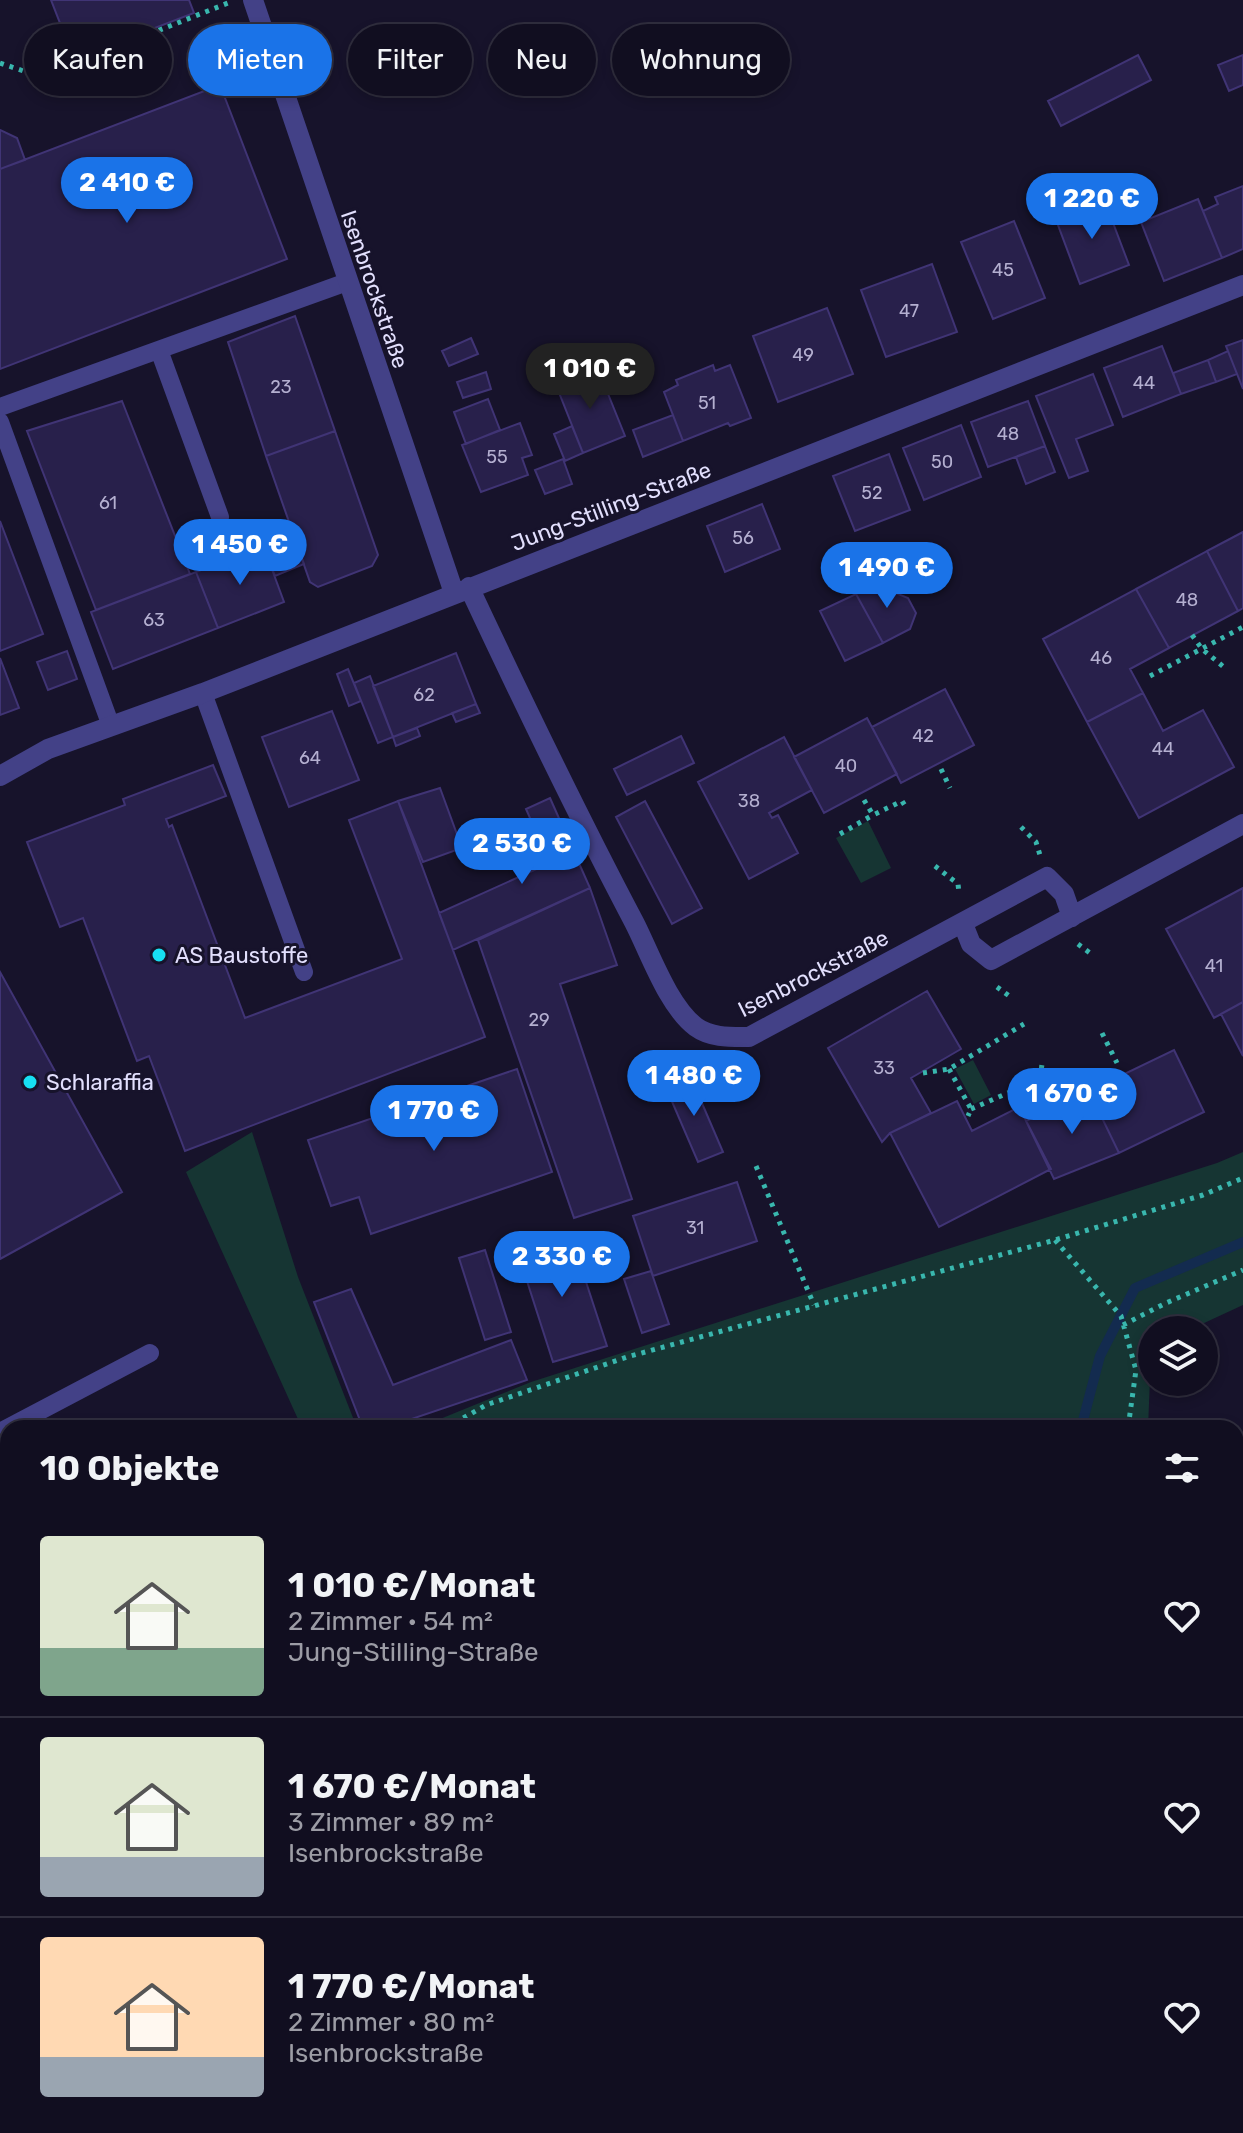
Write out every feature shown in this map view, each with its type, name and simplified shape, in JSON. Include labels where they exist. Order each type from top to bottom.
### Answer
[{"type":"street","name":"Isenbrockstraße","points":[[253,0],[347,282],[462,590],[679,1008],[697,1028],[722,1037],[749,1037],[1047,877],[1064,894],[1072,917]]},
{"type":"street","name":"Jung-Stilling-Straße","points":[[0,776],[48,749],[203,693],[1243,285]]},
{"type":"street","points":[[963,924],[971,944],[991,960],[1243,824]]},
{"type":"lane","points":[[0,407],[347,282]]},
{"type":"lane","points":[[159,350],[220,517]]},
{"type":"lane","points":[[0,422],[111,726]]},
{"type":"lane","points":[[203,693],[304,972]]},
{"type":"lane","points":[[23,1420],[150,1353]]},
{"type":"path","points":[[0,63],[41,77],[236,0]]},
{"type":"path","points":[[1150,676],[1243,627]]},
{"type":"path","points":[[1192,635],[1202,649],[1225,668]]},
{"type":"path","points":[[941,769],[950,788]]},
{"type":"path","points":[[864,800],[873,815]]},
{"type":"path","points":[[840,834],[902,801],[907,809]]},
{"type":"path","points":[[935,866],[958,884],[963,924]]},
{"type":"path","points":[[923,1073],[949,1069],[1024,1024]]},
{"type":"path","points":[[1102,1033],[1117,1063]]},
{"type":"path","points":[[1042,1064],[1040,1079],[1044,1097]]},
{"type":"path","points":[[949,1069],[971,1109]]},
{"type":"path","points":[[968,1116],[971,1109],[1040,1079]]},
{"type":"path","points":[[756,1166],[814,1305]]},
{"type":"path","points":[[460,1420],[486,1405],[627,1357],[1055,1240],[1203,1195],[1243,1178]]},
{"type":"path","points":[[1055,1240],[1121,1316],[1136,1370],[1129,1420]]},
{"type":"path","points":[[1123,1325],[1243,1270]]},
{"type":"green space","points":[[868,821],[891,868],[861,883],[836,838]]},
{"type":"green space","points":[[973,1060],[991,1095],[974,1104],[955,1069]]},
{"type":"green space","points":[[252,1132],[298,1277],[354,1420],[298,1420],[186,1172]]},
{"type":"green space","points":[[1243,1152],[1243,1305],[1218,1317],[1138,1316],[1138,1396],[1149,1396],[1148,1420],[438,1420],[531,1382],[1217,1163]]},
{"type":"building","points":[[51,0],[189,0],[194,13],[165,24],[60,24]]},
{"type":"building","points":[[1138,55],[1151,80],[1061,126],[1048,101]]},
{"type":"building","points":[[1243,55],[1243,85],[1229,91],[1218,65]]},
{"type":"building","points":[[191,96],[224,96],[287,259],[0,369],[0,169]]},
{"type":"building","points":[[0,130],[17,138],[25,160],[0,169]]},
{"type":"building","points":[[1243,186],[1243,249],[1222,258],[1203,211],[1218,204],[1215,197]]},
{"type":"building","points":[[1104,199],[1129,265],[1080,284],[1055,217]]},
{"type":"building","points":[[1198,199],[1222,258],[1164,281],[1141,222]]},
{"type":"building","points":[[1014,221],[1045,298],[993,319],[961,242]]},
{"type":"building","points":[[932,264],[957,332],[886,357],[861,290]]},
{"type":"building","points":[[827,308],[853,374],[778,402],[753,336]]},
{"type":"building","points":[[295,316],[335,431],[266,456],[228,342]]},
{"type":"building","points":[[471,338],[478,354],[449,366],[442,351]]},
{"type":"building","points":[[1243,340],[1243,389],[1226,346]]},
{"type":"building","points":[[1162,346],[1181,394],[1123,417],[1104,368]]},
{"type":"building","points":[[1228,351],[1237,374],[1216,382],[1208,360]]},
{"type":"building","points":[[1208,360],[1216,382],[1181,394],[1173,373]]},
{"type":"building","points":[[713,365],[715,371],[730,365],[751,418],[730,426],[728,423],[683,441],[664,392],[678,385],[676,380]]},
{"type":"building","points":[[598,369],[625,436],[583,453],[556,385]]},
{"type":"building","points":[[486,372],[491,389],[463,398],[457,382]]},
{"type":"building","points":[[1093,374],[1113,425],[1076,439],[1088,471],[1069,478],[1036,396]]},
{"type":"building","points":[[488,399],[500,430],[466,444],[454,412]]},
{"type":"building","points":[[122,401],[190,574],[96,610],[27,431]]},
{"type":"building","points":[[1028,401],[1045,446],[988,467],[971,422]]},
{"type":"building","points":[[673,415],[683,441],[643,457],[633,430]]},
{"type":"building","points":[[520,423],[532,455],[522,458],[528,475],[481,492],[462,445]]},
{"type":"building","points":[[961,425],[981,477],[924,500],[903,448]]},
{"type":"building","points":[[572,426],[583,453],[565,461],[554,434]]},
{"type":"building","points":[[335,431],[378,555],[372,566],[318,587],[310,582],[266,456]]},
{"type":"building","points":[[1045,446],[1055,472],[1026,484],[1016,457]]},
{"type":"building","points":[[889,454],[910,510],[855,531],[833,476]]},
{"type":"building","points":[[563,459],[572,484],[545,494],[535,470]]},
{"type":"building","points":[[762,504],[780,549],[725,572],[707,526]]},
{"type":"building","points":[[0,521],[43,634],[0,651]]},
{"type":"building","points":[[1243,532],[1243,608],[1238,611],[1207,551]]},
{"type":"building","points":[[293,533],[304,564],[275,576],[263,545]]},
{"type":"building","points":[[263,545],[284,602],[218,628],[196,572]]},
{"type":"building","points":[[1207,551],[1238,611],[1169,648],[1136,589]]},
{"type":"building","points":[[196,572],[218,628],[113,669],[91,612]]},
{"type":"building","points":[[887,579],[893,592],[908,598],[916,613],[910,629],[883,643],[856,594]]},
{"type":"building","points":[[1136,589],[1169,648],[1130,669],[1143,693],[1087,722],[1043,639]]},
{"type":"building","points":[[856,594],[883,643],[845,661],[820,611]]},
{"type":"building","points":[[67,651],[77,679],[48,690],[37,662]]},
{"type":"building","points":[[456,653],[476,704],[393,737],[373,686]]},
{"type":"building","points":[[0,658],[19,708],[0,715]]},
{"type":"building","points":[[348,669],[361,701],[349,706],[337,674]]},
{"type":"building","points":[[370,676],[393,737],[378,743],[354,683]]},
{"type":"building","points":[[945,689],[974,745],[901,783],[872,727]]},
{"type":"building","points":[[1143,693],[1163,731],[1203,710],[1234,767],[1139,818],[1087,722]]},
{"type":"building","points":[[476,704],[480,713],[456,722],[452,713]]},
{"type":"building","points":[[332,711],[359,780],[289,807],[262,737]]},
{"type":"building","points":[[867,718],[897,774],[824,813],[794,757]]},
{"type":"building","points":[[417,728],[420,736],[396,746],[393,737]]},
{"type":"building","points":[[681,736],[694,763],[627,795],[614,769]]},
{"type":"building","points":[[784,737],[812,790],[769,813],[772,818],[778,815],[798,853],[749,879],[698,782]]},
{"type":"building","name":"AS Baustoffe","points":[[213,765],[226,796],[166,819],[169,827],[172,825],[245,1018],[402,959],[349,820],[398,801],[485,1037],[185,1151],[149,1056],[137,1061],[83,918],[60,927],[27,842],[125,805],[123,799]]},
{"type":"building","points":[[440,788],[462,848],[423,862],[398,801]]},
{"type":"building","points":[[550,798],[590,888],[453,950],[439,913],[550,863],[526,809]]},
{"type":"building","points":[[645,801],[702,908],[672,924],[616,817]]},
{"type":"building","points":[[590,888],[617,965],[560,984],[632,1199],[574,1218],[478,940]]},
{"type":"building","points":[[1243,888],[1243,1002],[1214,1018],[1166,929]]},
{"type":"building","name":"Schlaraffia","points":[[0,972],[122,1192],[0,1259]]},
{"type":"building","points":[[927,991],[961,1049],[911,1078],[931,1113],[890,1133],[882,1142],[828,1048]]},
{"type":"building","points":[[1243,1002],[1243,1056],[1221,1014]]},
{"type":"building","points":[[1174,1050],[1204,1112],[1119,1153],[1089,1091]]},
{"type":"building","points":[[517,1069],[552,1172],[371,1234],[359,1197],[331,1206],[308,1140]]},
{"type":"building","points":[[689,1073],[723,1152],[698,1162],[664,1083]]},
{"type":"building","points":[[1089,1091],[1119,1153],[1054,1179],[1026,1121]]},
{"type":"building","points":[[957,1101],[972,1131],[1019,1107],[1051,1169],[939,1227],[890,1133]]},
{"type":"building","points":[[737,1182],[757,1241],[653,1276],[633,1216]]},
{"type":"building","points":[[571,1236],[607,1346],[553,1362],[518,1253]]},
{"type":"building","points":[[485,1250],[511,1332],[485,1340],[459,1258]]},
{"type":"building","points":[[651,1271],[669,1324],[642,1333],[624,1279]]},
{"type":"building","points":[[351,1289],[393,1385],[511,1340],[527,1380],[409,1420],[360,1420],[314,1302]]},
{"type":"waterway","points":[[1083,1420],[1100,1356],[1135,1288],[1243,1242]]},
{"type":"place","name":"AS Baustoffe","points":[[159,955]]},
{"type":"place","name":"Schlaraffia","points":[[30,1082]]}]
